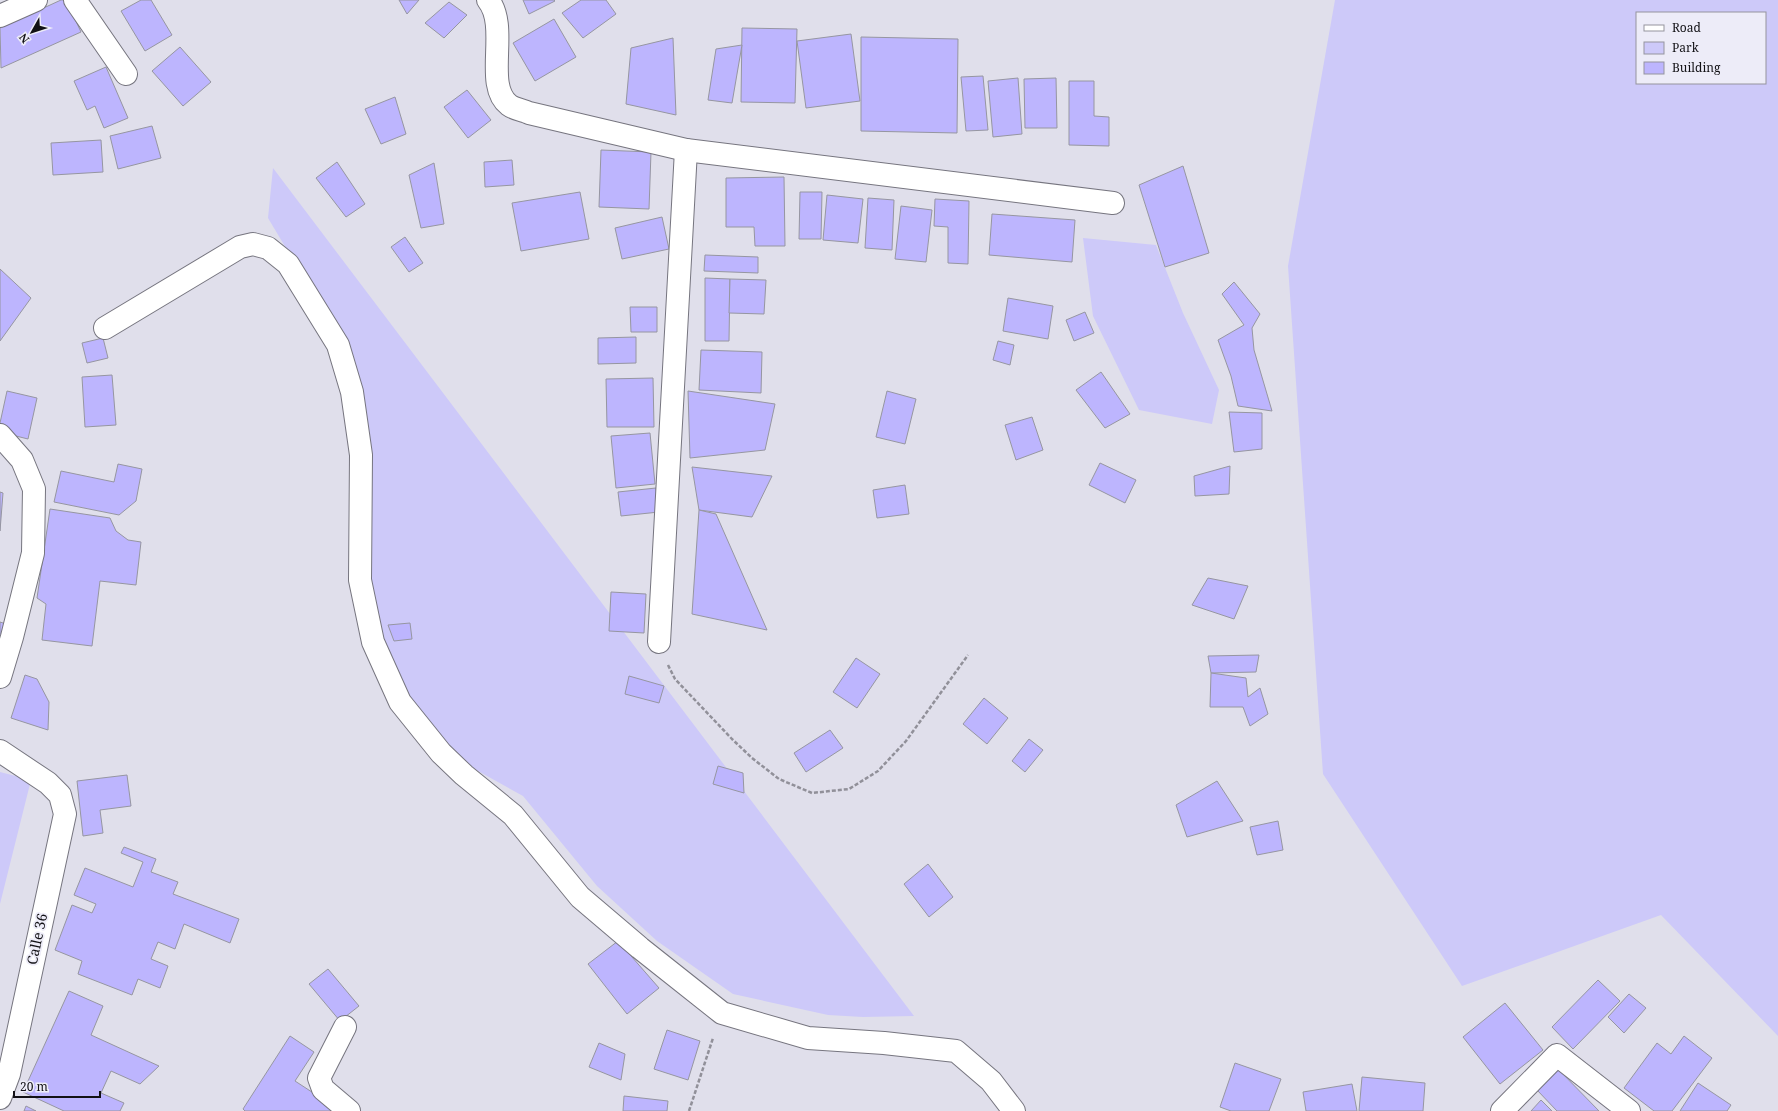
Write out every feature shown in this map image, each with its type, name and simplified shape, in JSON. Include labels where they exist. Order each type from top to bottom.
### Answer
[{"type":"street","points":[[0,16],[36,0]]},
{"type":"street","points":[[76,0],[126,74]]},
{"type":"street","points":[[488,0],[497,21],[498,91],[509,105],[529,113],[686,150],[1113,203]]},
{"type":"street","points":[[659,642],[686,150]]},
{"type":"street","points":[[105,328],[240,247],[253,244],[268,248],[288,264],[338,345],[352,392],[361,455],[360,580],[373,642],[400,702],[441,753],[464,775],[513,815],[580,897],[640,948],[722,1013],[808,1038],[884,1043],[956,1051],[990,1081],[1014,1111]]},
{"type":"street","points":[[0,435],[22,460],[34,489],[33,553],[12,637],[0,677]]},
{"type":"street","name":"Calle 36","points":[[0,751],[48,783],[60,795],[65,814],[4,1073],[0,1098]]},
{"type":"street","points":[[345,1027],[319,1078],[323,1088],[349,1111]]},
{"type":"street","points":[[1502,1111],[1557,1055],[1629,1111]]},
{"type":"path","points":[[659,642],[675,679],[732,739],[779,779],[812,793],[849,789],[878,771],[906,742],[968,655]]},
{"type":"path","points":[[689,1111],[722,1013]]},
{"type":"green space","points":[[1335,0],[1778,0],[1778,1036],[1661,915],[1462,986],[1323,774],[1288,266]]},
{"type":"green space","points":[[273,168],[914,1016],[863,1017],[828,1015],[733,994],[657,941],[597,886],[523,796],[460,761],[414,705],[377,624],[368,563],[348,352],[268,218]]},
{"type":"green space","points":[[1083,238],[1156,245],[1183,313],[1219,390],[1212,424],[1139,410],[1093,316]]},
{"type":"green space","points":[[0,772],[31,780],[0,904]]},
{"type":"building","points":[[61,0],[66,0],[81,32],[1,68],[0,28]]},
{"type":"building","points":[[141,0],[151,0],[172,35],[145,51],[121,11]]},
{"type":"building","points":[[399,0],[419,0],[407,14]]},
{"type":"building","points":[[523,0],[554,0],[555,1],[529,14]]},
{"type":"building","points":[[581,0],[606,0],[616,14],[583,38],[562,13]]},
{"type":"building","points":[[449,2],[467,15],[444,38],[425,23]]},
{"type":"building","points":[[554,19],[576,57],[535,81],[513,43]]},
{"type":"building","points":[[742,28],[797,29],[795,103],[741,102]]},
{"type":"building","points":[[851,34],[860,101],[806,108],[797,41]]},
{"type":"building","points":[[861,37],[958,39],[957,133],[861,131]]},
{"type":"building","points":[[673,38],[676,115],[626,104],[631,48]]},
{"type":"building","points":[[742,45],[732,103],[708,100],[716,49]]},
{"type":"building","points":[[180,47],[211,82],[183,106],[152,71]]},
{"type":"building","points":[[106,67],[128,118],[104,128],[95,106],[87,110],[74,81]]},
{"type":"building","points":[[983,76],[988,130],[966,131],[961,77]]},
{"type":"building","points":[[1018,78],[1022,134],[993,137],[988,81]]},
{"type":"building","points":[[1056,78],[1057,128],[1025,128],[1024,79]]},
{"type":"building","points":[[1069,81],[1094,81],[1094,116],[1109,117],[1109,146],[1069,145]]},
{"type":"building","points":[[467,90],[491,120],[468,138],[444,107]]},
{"type":"building","points":[[395,97],[406,134],[381,144],[365,109]]},
{"type":"building","points":[[152,126],[161,158],[118,169],[110,136]]},
{"type":"building","points":[[101,140],[103,172],[53,175],[51,143]]},
{"type":"building","points":[[601,150],[651,152],[649,209],[599,207]]},
{"type":"building","points":[[512,160],[514,185],[485,187],[484,162]]},
{"type":"building","points":[[337,162],[365,204],[346,217],[316,178]]},
{"type":"building","points":[[434,163],[444,224],[421,228],[409,175]]},
{"type":"building","points":[[1183,166],[1209,253],[1165,267],[1139,185]]},
{"type":"building","points":[[784,177],[785,246],[755,246],[754,227],[726,227],[726,178]]},
{"type":"building","points":[[580,192],[589,239],[521,251],[512,203]]},
{"type":"building","points":[[800,192],[822,192],[821,239],[799,239]]},
{"type":"building","points":[[827,195],[863,199],[858,243],[823,240]]},
{"type":"building","points":[[868,198],[894,200],[892,250],[865,248]]},
{"type":"building","points":[[935,199],[969,201],[968,264],[948,263],[948,227],[934,226]]},
{"type":"building","points":[[901,206],[932,210],[926,262],[895,259]]},
{"type":"building","points":[[992,214],[1075,220],[1072,262],[989,255]]},
{"type":"building","points":[[662,217],[669,249],[622,259],[615,228]]},
{"type":"building","points":[[405,237],[423,263],[409,272],[391,247]]},
{"type":"building","points":[[705,255],[758,257],[758,273],[704,271]]},
{"type":"building","points":[[0,269],[31,298],[0,341]]},
{"type":"building","points":[[705,278],[730,279],[729,341],[705,341]]},
{"type":"building","points":[[730,279],[766,280],[764,314],[729,313]]},
{"type":"building","points":[[1234,282],[1260,314],[1252,328],[1254,350],[1272,411],[1238,406],[1231,376],[1218,340],[1244,325],[1222,294]]},
{"type":"building","points":[[1008,298],[1053,306],[1048,339],[1003,331]]},
{"type":"building","points":[[630,307],[657,307],[657,332],[631,332]]},
{"type":"building","points":[[1085,312],[1094,333],[1074,341],[1066,320]]},
{"type":"building","points":[[636,337],[636,363],[598,364],[598,338]]},
{"type":"building","points":[[103,338],[108,358],[87,363],[82,343]]},
{"type":"building","points":[[998,341],[1014,345],[1010,365],[993,360]]},
{"type":"building","points":[[701,350],[762,352],[761,393],[699,390]]},
{"type":"building","points":[[1101,372],[1130,414],[1105,428],[1076,390]]},
{"type":"building","points":[[112,375],[116,425],[85,427],[82,377]]},
{"type":"building","points":[[653,378],[654,427],[607,427],[606,379]]},
{"type":"building","points":[[7,391],[37,398],[28,439],[0,432],[0,423]]},
{"type":"building","points":[[688,391],[775,404],[765,450],[690,458]]},
{"type":"building","points":[[887,391],[916,399],[905,444],[876,437]]},
{"type":"building","points":[[1229,412],[1262,413],[1262,449],[1234,452]]},
{"type":"building","points":[[1032,417],[1043,450],[1016,460],[1005,425]]},
{"type":"building","points":[[650,433],[655,484],[616,488],[611,436]]},
{"type":"building","points":[[1100,463],[1136,480],[1125,503],[1089,485]]},
{"type":"building","points":[[118,464],[142,469],[136,501],[119,515],[54,502],[61,471],[114,482]]},
{"type":"building","points":[[1230,466],[1229,494],[1195,496],[1194,476]]},
{"type":"building","points":[[692,467],[772,476],[752,517],[699,510]]},
{"type":"building","points":[[905,485],[909,514],[877,518],[873,490]]},
{"type":"building","points":[[656,488],[659,512],[621,516],[618,492]]},
{"type":"building","points":[[0,492],[3,493],[0,531]]},
{"type":"building","points":[[50,509],[110,518],[116,531],[128,540],[141,542],[136,585],[100,581],[92,646],[42,640],[46,604],[37,598]]},
{"type":"building","points":[[699,510],[716,514],[767,630],[692,614]]},
{"type":"building","points":[[1208,578],[1248,586],[1234,619],[1192,605]]},
{"type":"building","points":[[611,592],[646,594],[644,633],[609,631]]},
{"type":"building","points":[[0,622],[9,625],[0,655]]},
{"type":"building","points":[[410,623],[412,639],[394,641],[388,625]]},
{"type":"building","points":[[1259,655],[1256,672],[1211,673],[1208,656]]},
{"type":"building","points":[[856,658],[880,674],[857,708],[833,692]]},
{"type":"building","points":[[1211,673],[1246,678],[1248,697],[1260,688],[1268,714],[1250,726],[1243,707],[1210,707]]},
{"type":"building","points":[[25,675],[37,679],[49,702],[48,730],[11,718]]},
{"type":"building","points":[[629,676],[664,686],[659,703],[625,694]]},
{"type":"building","points":[[984,698],[1008,718],[987,744],[963,724]]},
{"type":"building","points":[[830,730],[843,748],[806,772],[794,753]]},
{"type":"building","points":[[1029,739],[1043,750],[1025,772],[1012,761]]},
{"type":"building","points":[[718,766],[743,773],[744,793],[713,784]]},
{"type":"building","points":[[127,775],[131,806],[100,810],[103,833],[83,836],[77,781]]},
{"type":"building","points":[[1217,781],[1243,821],[1187,837],[1176,805]]},
{"type":"building","points":[[1278,821],[1283,850],[1257,855],[1250,827]]},
{"type":"building","points":[[124,847],[156,859],[151,872],[178,882],[173,894],[239,919],[230,943],[184,924],[175,949],[158,942],[151,959],[168,966],[160,988],[138,979],[132,995],[78,974],[82,961],[55,950],[72,905],[92,913],[96,904],[74,895],[85,868],[133,887],[143,862],[121,853]]},
{"type":"building","points":[[928,864],[953,897],[929,917],[904,884]]},
{"type":"building","points":[[618,941],[659,988],[627,1014],[588,964]]},
{"type":"building","points":[[328,969],[359,1006],[340,1021],[309,984]]},
{"type":"building","points":[[1598,980],[1620,1001],[1573,1049],[1552,1027]]},
{"type":"building","points":[[69,991],[103,1006],[91,1035],[159,1066],[140,1084],[111,1071],[101,1093],[124,1103],[120,1111],[64,1111],[23,1092]]},
{"type":"building","points":[[1629,994],[1646,1008],[1624,1033],[1608,1017]]},
{"type":"building","points":[[1505,1003],[1543,1050],[1500,1084],[1463,1037]]},
{"type":"building","points":[[667,1030],[700,1041],[688,1080],[654,1069]]},
{"type":"building","points":[[290,1036],[314,1052],[295,1081],[341,1111],[245,1111],[243,1109]]},
{"type":"building","points":[[1684,1036],[1712,1058],[1672,1111],[1654,1111],[1624,1088],[1657,1043],[1671,1054]]},
{"type":"building","points":[[599,1043],[625,1054],[621,1080],[589,1067]]},
{"type":"building","points":[[1235,1063],[1281,1079],[1269,1111],[1231,1111],[1220,1107]]},
{"type":"building","points":[[1558,1069],[1599,1111],[1557,1111],[1537,1090]]},
{"type":"building","points":[[1362,1077],[1425,1083],[1423,1111],[1359,1111]]},
{"type":"building","points":[[1698,1083],[1731,1105],[1727,1111],[1680,1111]]},
{"type":"building","points":[[1352,1084],[1357,1111],[1306,1111],[1303,1092]]},
{"type":"building","points":[[624,1096],[668,1101],[667,1111],[623,1111]]},
{"type":"building","points":[[1541,1100],[1552,1111],[1531,1111]]},
{"type":"building","points":[[26,1106],[36,1111],[24,1111]]}]
